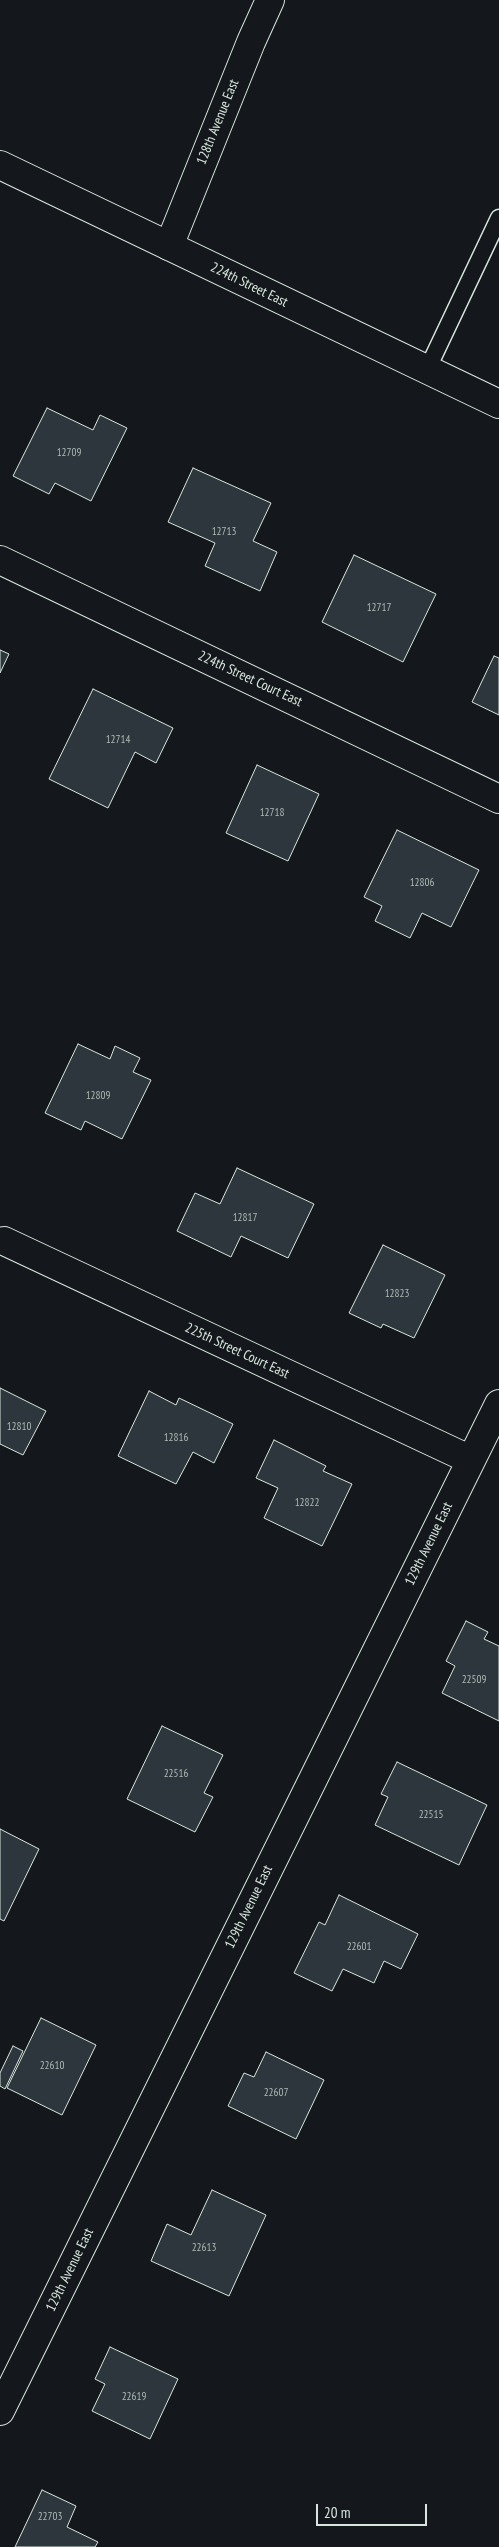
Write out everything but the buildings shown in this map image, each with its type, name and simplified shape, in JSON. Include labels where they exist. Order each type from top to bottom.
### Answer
[{"type":"street","name":"128th Avenue East","points":[[169,246],[251,42],[270,0]]},
{"type":"street","name":"224th Street East","points":[[0,165],[499,404]]},
{"type":"street","name":"224th Street Court East","points":[[0,560],[499,799]]},
{"type":"street","name":"225th Street Court East","points":[[4,1241],[471,1460]]},
{"type":"street","name":"129th Avenue East","points":[[0,2411],[499,1404]]},
{"type":"lane","points":[[427,370],[499,218]]}]
